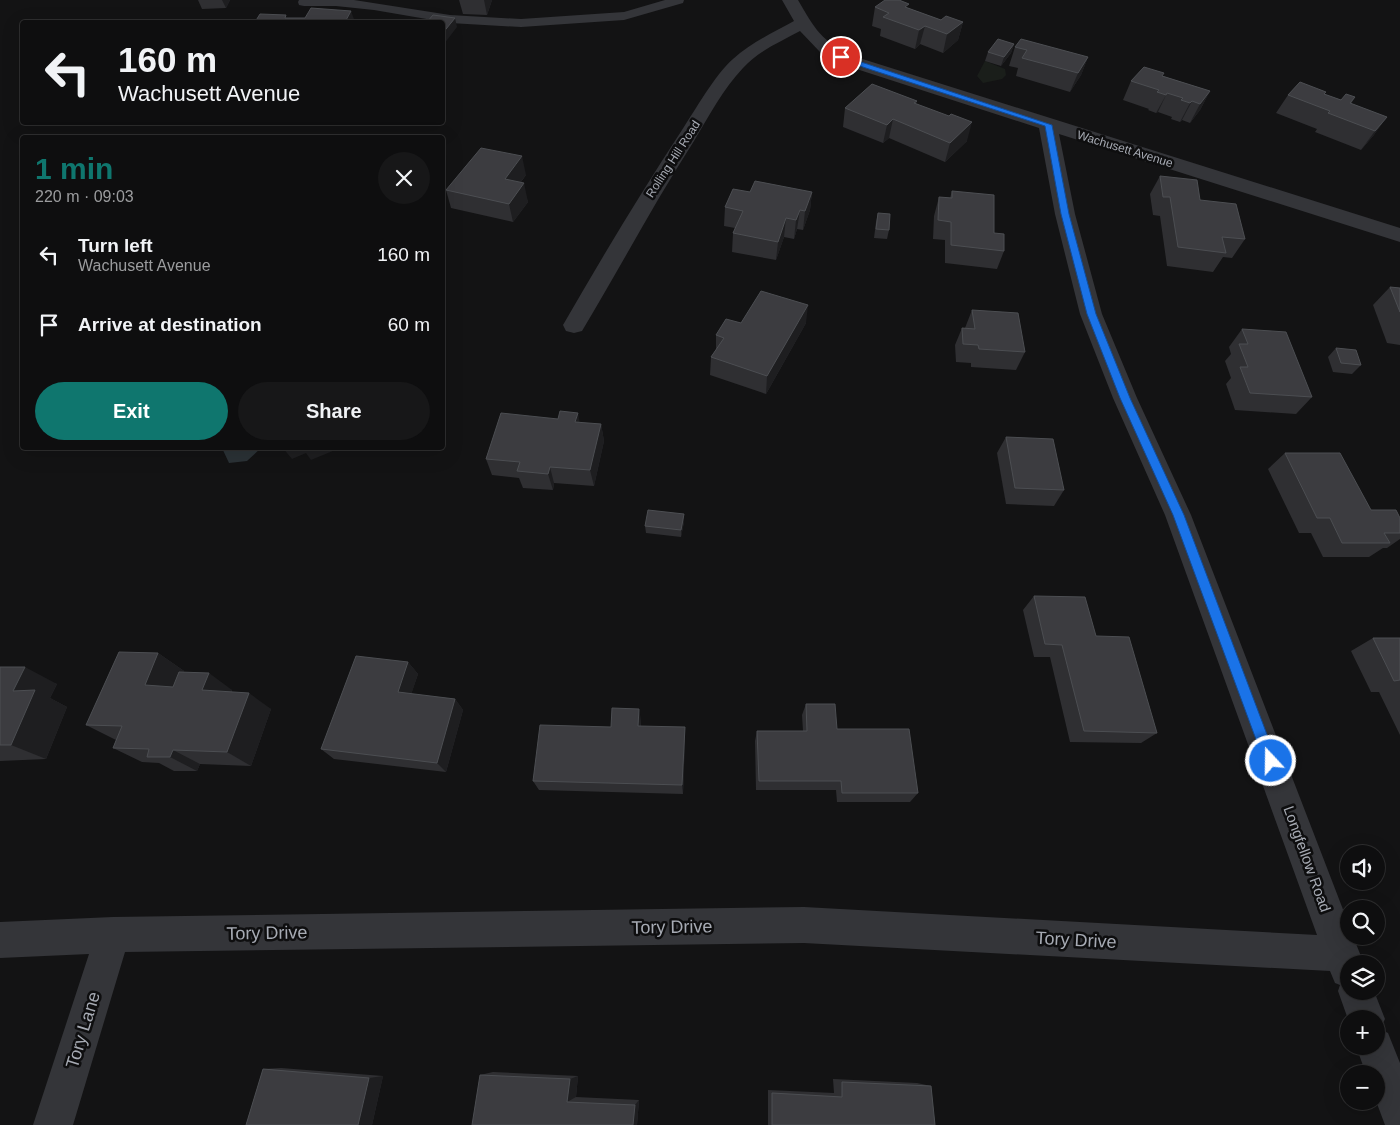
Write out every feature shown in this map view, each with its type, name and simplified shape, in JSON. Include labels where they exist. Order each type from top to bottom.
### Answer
[{"type":"street","name":"Wachusett Avenue","points":[[790,0],[814,40],[841,57],[1048,125],[1400,235]]},
{"type":"street","name":"Rolling Hill Road","points":[[574,325],[604,278],[646,199],[713,96],[737,64],[759,46],[803,23]]},
{"type":"street","name":"Longfellow Road","points":[[1048,125],[1065,214],[1091,314],[1125,398],[1178,515],[1343,955]]},
{"type":"street","name":"Tory Drive","points":[[0,940],[113,935],[804,925],[1340,963]]},
{"type":"street","name":"Tory Lane","points":[[53,1125],[113,935]]},
{"type":"street","points":[[1378,1055],[1400,1115]]},
{"type":"lane","points":[[304,2],[336,2],[374,6],[450,19],[521,23],[624,16],[678,0]]},
{"type":"shaded area","points":[[985,61],[1005,69],[1006,75],[1002,79],[983,83],[977,76]]},
{"type":"shaded area","points":[[223,450],[259,450],[247,461],[229,463]]},
{"type":"building","points":[[885,0],[899,0],[909,4],[905,7],[941,20],[946,16],[963,22],[947,34],[925,26],[919,30],[883,17],[889,13],[875,7]]},
{"type":"building","points":[[311,8],[351,11],[346,20],[256,20],[260,14],[286,15],[285,18],[305,18]]},
{"type":"building","points":[[433,15],[455,18],[445,30],[445,20],[429,20]]},
{"type":"building","points":[[998,39],[1014,44],[1004,57],[988,52]]},
{"type":"building","points":[[1021,39],[1088,57],[1078,73],[1022,58],[1027,50],[1015,47]]},
{"type":"building","points":[[1144,67],[1164,73],[1162,76],[1210,91],[1200,104],[1192,101],[1190,103],[1181,100],[1183,98],[1167,93],[1166,95],[1157,92],[1159,90],[1131,81]]},
{"type":"building","points":[[1300,82],[1341,100],[1346,94],[1355,97],[1350,103],[1387,117],[1375,131],[1328,113],[1330,111],[1288,95]]},
{"type":"building","points":[[872,84],[917,101],[914,103],[972,122],[950,143],[893,119],[887,125],[845,108]]},
{"type":"building","points":[[481,148],[522,156],[505,179],[524,183],[509,204],[446,190]]},
{"type":"building","points":[[1160,176],[1197,180],[1200,200],[1236,204],[1245,239],[1222,237],[1226,253],[1178,247],[1170,197],[1163,197]]},
{"type":"building","points":[[755,181],[812,192],[805,211],[800,210],[796,220],[786,218],[778,242],[733,233],[743,211],[725,207],[733,189],[750,192]]},
{"type":"building","points":[[952,191],[994,195],[994,233],[1004,234],[1004,251],[951,245],[951,222],[938,220],[939,197],[952,198]]},
{"type":"building","points":[[878,213],[890,214],[889,230],[876,229]]},
{"type":"building","points":[[1390,287],[1400,288],[1400,312]]},
{"type":"building","points":[[761,291],[808,305],[767,376],[711,357],[724,338],[716,335],[726,319],[741,323]]},
{"type":"building","points":[[972,310],[1018,313],[1025,352],[979,349],[978,345],[963,344],[962,328],[975,329]]},
{"type":"building","points":[[1242,329],[1286,332],[1312,397],[1250,393],[1240,367],[1248,367],[1239,344],[1248,344]]},
{"type":"building","points":[[1336,348],[1356,350],[1361,365],[1341,363]]},
{"type":"building","points":[[560,411],[578,413],[575,422],[601,424],[590,470],[550,467],[548,474],[517,471],[520,462],[486,459],[501,413],[558,419]]},
{"type":"building","points":[[1006,437],[1053,439],[1064,490],[1015,488]]},
{"type":"building","points":[[1285,453],[1340,453],[1371,510],[1396,510],[1400,518],[1400,533],[1384,533],[1390,543],[1342,543],[1330,518],[1317,518]]},
{"type":"building","points":[[648,510],[684,514],[681,530],[645,526]]},
{"type":"building","points":[[1034,596],[1085,597],[1096,636],[1129,637],[1157,733],[1084,731],[1062,645],[1045,644]]},
{"type":"building","points":[[1373,638],[1400,638],[1400,680],[1394,681]]},
{"type":"building","points":[[119,652],[158,653],[145,685],[173,687],[179,672],[209,673],[202,690],[249,693],[227,752],[173,750],[170,757],[147,757],[149,749],[113,748],[122,726],[86,725]]},
{"type":"building","points":[[356,656],[408,662],[398,692],[455,699],[437,763],[321,749]]},
{"type":"building","points":[[0,667],[25,667],[13,691],[35,690],[11,745],[0,745]]},
{"type":"building","points":[[806,704],[835,704],[837,729],[909,729],[918,793],[842,793],[841,781],[759,781],[757,731],[807,731]]},
{"type":"building","points":[[612,708],[639,709],[638,726],[685,727],[682,785],[533,781],[540,725],[611,727]]},
{"type":"building","points":[[263,1069],[369,1078],[358,1125],[246,1125]]},
{"type":"building","points":[[480,1075],[570,1079],[567,1102],[635,1105],[633,1125],[472,1125]]},
{"type":"building","points":[[842,1082],[931,1086],[935,1125],[772,1125],[772,1093],[842,1097]]},
{"type":"route","points":[[841,57],[1048,125],[1065,214],[1091,314],[1125,398],[1178,515],[1271,761]]}]
